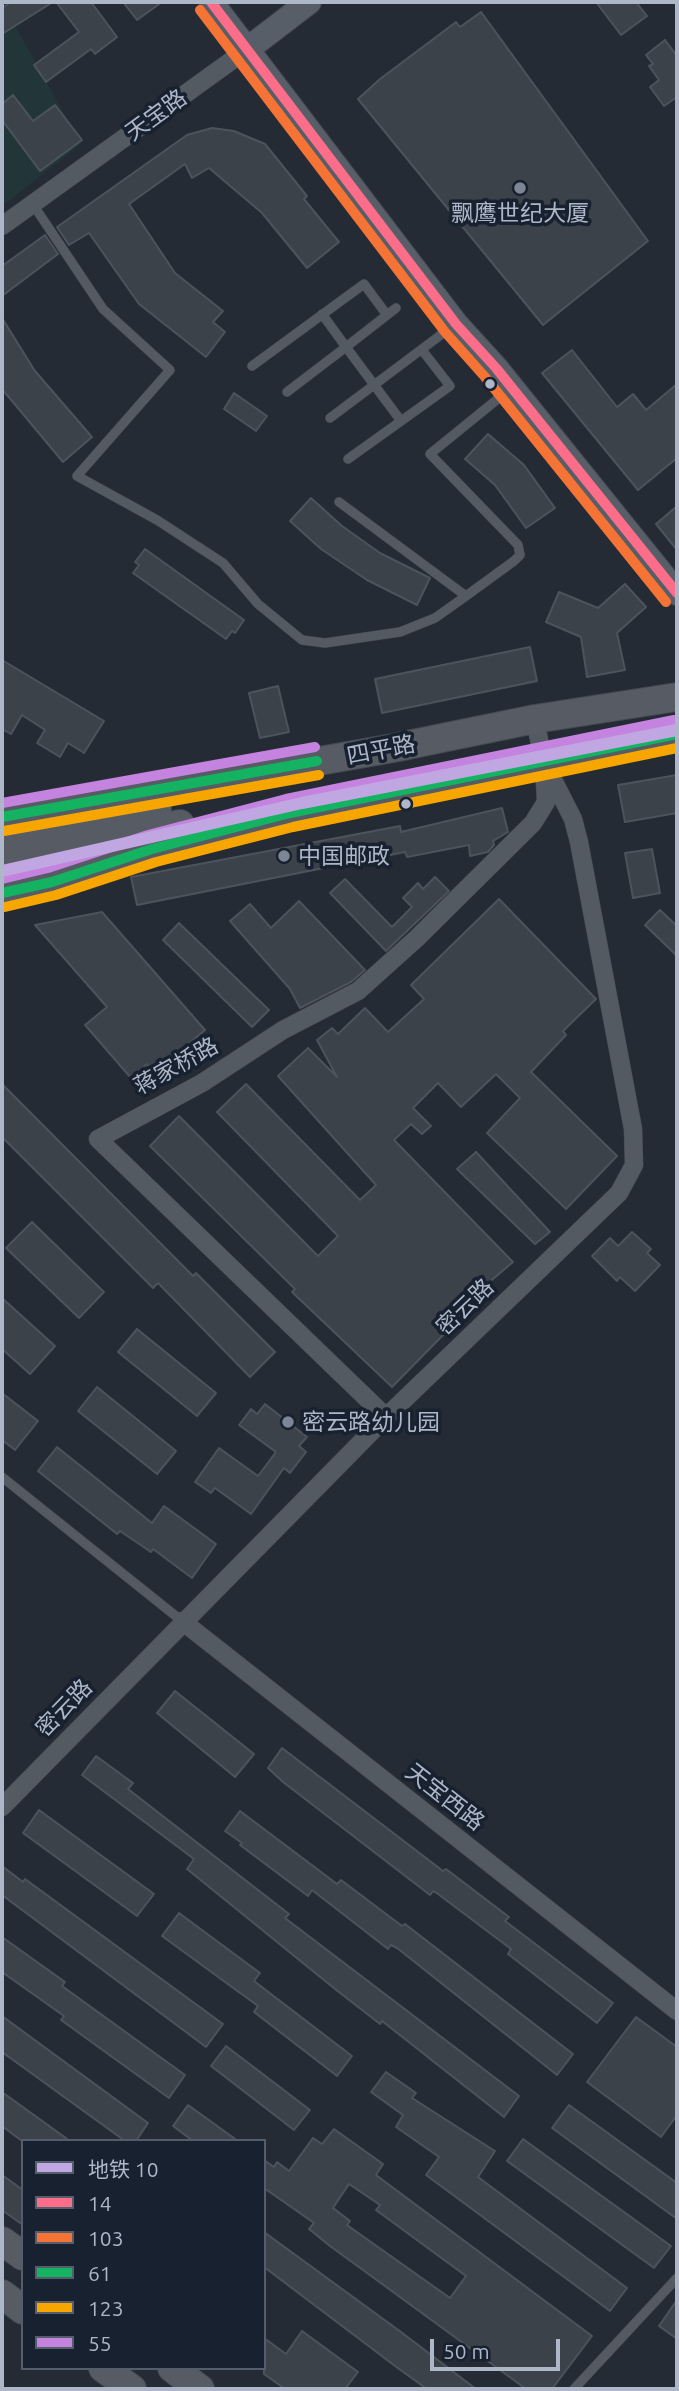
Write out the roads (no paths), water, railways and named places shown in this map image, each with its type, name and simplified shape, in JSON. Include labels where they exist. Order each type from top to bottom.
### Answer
[{"type":"main road","name":"四平路","points":[[2,817],[535,719],[677,697]]},
{"type":"main road","name":"四平路","points":[[2,893],[62,879],[152,849],[290,813],[677,734]]},
{"type":"main road","points":[[2,842],[220,794],[268,770]]},
{"type":"main road","points":[[2,864],[151,829],[214,819],[290,813]]},
{"type":"main road","points":[[2,2241],[21,2255]]},
{"type":"main road","points":[[106,2370],[132,2389]]},
{"type":"main road","points":[[175,2370],[200,2389]]},
{"type":"street","points":[[211,2],[249,48],[456,324],[511,387],[677,593]]},
{"type":"street","name":"天宝路","points":[[2,226],[309,2]]},
{"type":"street","name":"密云路","points":[[2,1807],[182,1621],[386,1417],[619,1193],[634,1165],[633,1129],[579,842],[559,787],[543,760],[535,719]]},
{"type":"street","name":"蒋家桥路","points":[[386,1417],[98,1139],[202,1083],[283,1030],[358,991],[417,938],[533,823],[546,802],[543,760]]},
{"type":"street","name":"天宝西路","points":[[182,1621],[673,2000]]},
{"type":"lane","points":[[32,203],[103,309],[170,370],[77,476],[157,520],[223,564],[258,604],[302,640],[325,643],[400,632],[435,618],[520,555],[518,545],[430,454],[511,387]]},
{"type":"lane","points":[[252,366],[364,284],[387,315]]},
{"type":"lane","points":[[287,392],[396,307]]},
{"type":"lane","points":[[322,314],[401,421]]},
{"type":"lane","points":[[330,418],[456,324]]},
{"type":"lane","points":[[348,459],[450,386],[422,350]]},
{"type":"lane","points":[[339,502],[466,596]]},
{"type":"lane","points":[[2,1478],[182,1621]]},
{"type":"lane","points":[[574,2389],[677,2278]]},
{"type":"metro line","name":"10","points":[[2,871],[302,803],[677,730]]},
{"type":"place","name":"飘鹰世纪大厦","points":[[520,188]]},
{"type":"place","name":"中国邮政","points":[[284,856]]},
{"type":"place","name":"密云路幼儿园","points":[[288,1422]]}]
